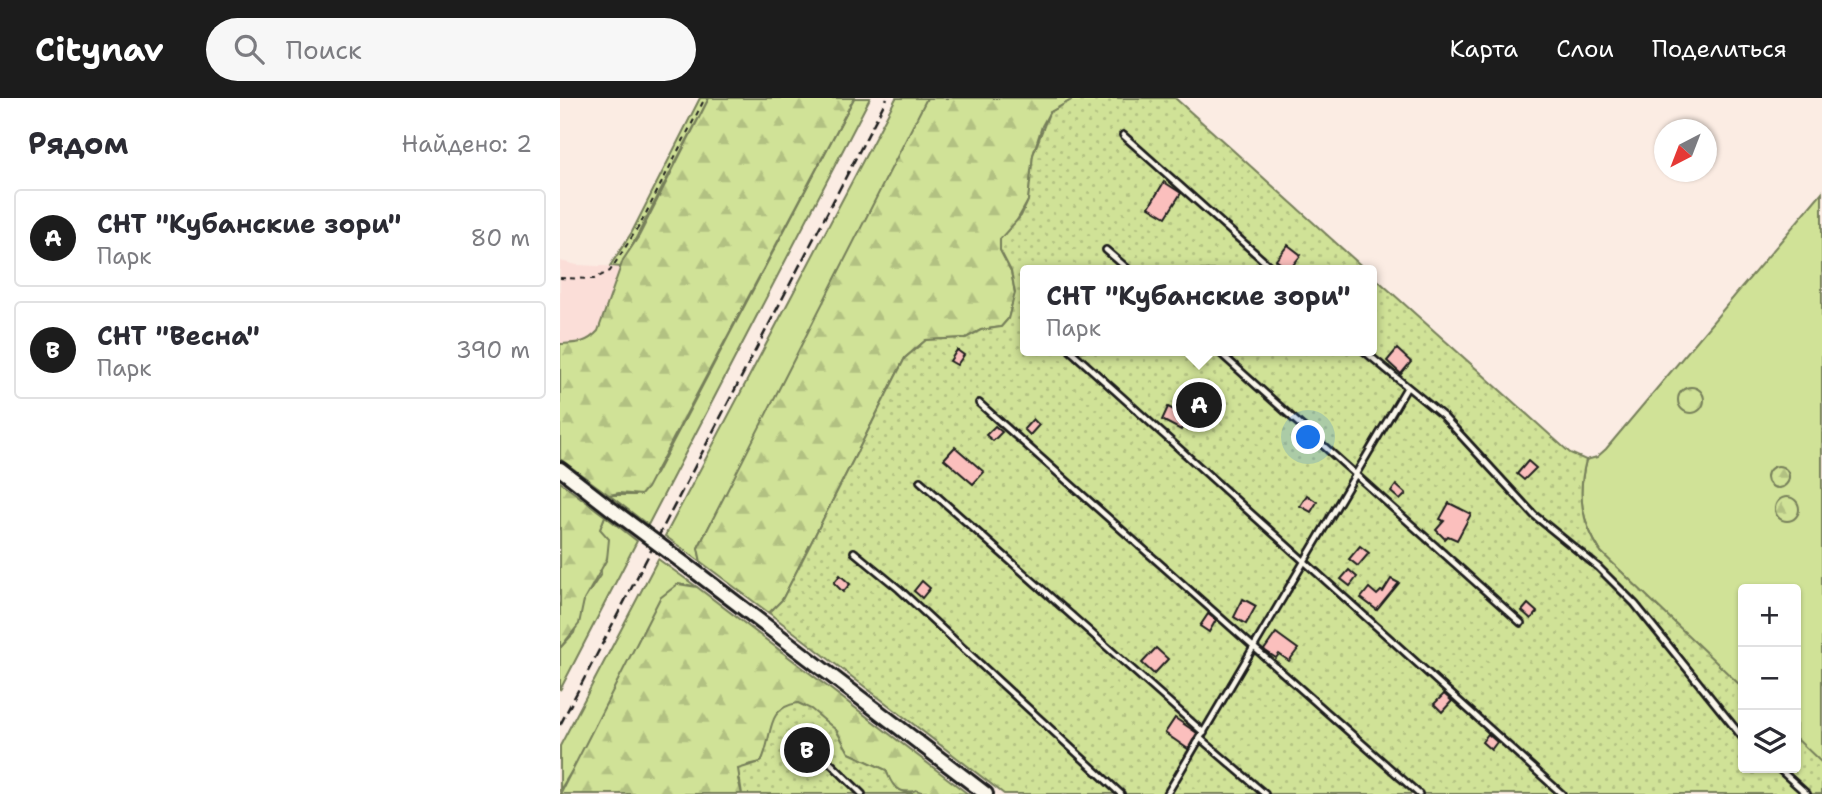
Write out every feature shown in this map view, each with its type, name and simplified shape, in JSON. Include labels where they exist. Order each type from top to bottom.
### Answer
[{"type":"main road","points":[[560,469],[986,794]]},
{"type":"lane","points":[[1123,135],[1268,265]]},
{"type":"lane","points":[[1106,250],[1123,265]]},
{"type":"lane","points":[[1077,356],[1562,794]]},
{"type":"lane","points":[[1224,356],[1521,623]]},
{"type":"lane","points":[[1370,356],[1451,424],[1534,515],[1580,551],[1635,604],[1738,732]]},
{"type":"lane","points":[[1167,794],[1406,389]]},
{"type":"lane","points":[[979,403],[1419,794]]},
{"type":"lane","points":[[920,481],[1204,733]]},
{"type":"lane","points":[[854,552],[899,589],[1121,794]]},
{"type":"lane","points":[[1201,739],[1265,794]]},
{"type":"lane","points":[[819,752],[862,794]]},
{"type":"lane","points":[[1784,773],[1807,794]]},
{"type":"path","points":[[560,278],[594,279],[610,271],[641,223],[705,98]]},
{"type":"shaded area","points":[[560,261],[577,265],[621,267],[598,331],[590,340],[580,344],[560,344]]},
{"type":"green space","points":[[700,98],[709,98],[621,267],[610,266],[632,232]]},
{"type":"green space","points":[[709,98],[854,98],[647,488],[641,495],[609,495],[560,459],[560,344],[585,341],[598,331],[623,260],[639,236]]},
{"type":"green space","points":[[854,98],[870,98],[648,525],[609,495],[635,495],[656,474]]},
{"type":"green space","points":[[896,98],[933,98],[698,548],[701,562],[665,536]]},
{"type":"green space","points":[[927,98],[1075,98],[1049,113],[1042,126],[1033,155],[1028,201],[1000,250],[1011,271],[1015,293],[1008,319],[1001,327],[981,330],[966,338],[926,340],[905,358],[782,600],[769,613],[701,562],[698,548]]},
{"type":"green space","points":[[1075,98],[1175,98],[1360,265],[1020,265],[1020,356],[1377,356],[1377,279],[1570,453],[1586,460],[1582,485],[1583,508],[1589,529],[1601,552],[1738,683],[1738,773],[1801,773],[1801,743],[1822,763],[1822,794],[1004,794],[769,613],[782,600],[905,358],[926,340],[966,338],[981,330],[1001,327],[1008,319],[1015,293],[1011,271],[1000,250],[1000,239],[1021,216],[1028,201],[1033,155],[1049,113]]},
{"type":"green space","points":[[1822,192],[1822,767],[1801,747],[1801,584],[1738,584],[1738,686],[1601,552],[1594,541],[1583,508],[1583,473],[1586,460],[1597,457]]},
{"type":"green space","points":[[1691,387],[1700,391],[1704,400],[1700,409],[1691,413],[1682,409],[1678,400],[1682,391]]},
{"type":"green space","points":[[1774,466],[1782,466],[1789,473],[1789,481],[1782,488],[1774,488],[1767,481],[1767,473]]},
{"type":"green space","points":[[560,482],[605,516],[600,529],[609,539],[607,559],[584,600],[579,624],[560,648]]},
{"type":"green space","points":[[1787,497],[1798,504],[1799,509],[1792,520],[1787,521],[1776,514],[1775,509],[1782,498]]},
{"type":"green space","points":[[605,516],[637,541],[560,690],[560,648],[574,633],[584,600],[601,574],[600,529]]},
{"type":"green space","points":[[658,559],[697,587],[688,585],[560,790],[560,746]]},
{"type":"green space","points":[[678,584],[697,587],[968,794],[900,791],[891,784],[886,770],[849,753],[836,730],[772,725],[769,746],[761,762],[748,765],[738,779],[742,794],[560,794],[660,598]]},
{"type":"green space","points":[[798,703],[811,709],[836,730],[849,753],[886,770],[896,788],[909,793],[916,790],[926,794],[742,794],[738,769],[761,762],[775,717],[787,706]]},
{"type":"building","points":[[1164,182],[1181,193],[1166,217],[1149,207]]},
{"type":"building","points":[[1288,245],[1301,255],[1293,265],[1282,265],[1276,260]]},
{"type":"building","points":[[1397,349],[1411,362],[1401,374],[1387,361]]},
{"type":"building","points":[[957,350],[964,355],[957,365],[950,361]]},
{"type":"building","points":[[1168,407],[1188,417],[1181,430],[1162,420]]},
{"type":"building","points":[[1033,419],[1039,425],[1030,435],[1024,429]]},
{"type":"building","points":[[995,426],[1002,432],[993,441],[986,435]]},
{"type":"building","points":[[955,447],[984,472],[973,484],[944,459]]},
{"type":"building","points":[[1528,461],[1536,468],[1524,480],[1517,474]]},
{"type":"building","points":[[1396,485],[1406,494],[1400,500],[1391,492]]},
{"type":"building","points":[[1307,495],[1317,502],[1311,512],[1300,506]]},
{"type":"building","points":[[1449,503],[1471,514],[1457,540],[1448,536],[1445,539],[1436,530],[1444,521],[1440,519]]},
{"type":"building","points":[[1360,546],[1369,553],[1358,566],[1349,559]]},
{"type":"building","points":[[1349,570],[1357,577],[1350,586],[1341,579]]},
{"type":"building","points":[[840,575],[850,584],[843,592],[834,583]]},
{"type":"building","points":[[1391,579],[1399,583],[1377,610],[1361,598],[1369,588],[1377,595],[1383,592]]},
{"type":"building","points":[[922,581],[930,588],[922,598],[914,591]]},
{"type":"building","points":[[1243,599],[1256,606],[1246,624],[1234,617]]},
{"type":"building","points":[[1528,604],[1537,612],[1531,619],[1522,611]]},
{"type":"building","points":[[1208,614],[1216,620],[1209,632],[1200,626]]},
{"type":"building","points":[[1276,633],[1298,649],[1289,661],[1279,654],[1276,658],[1264,650]]},
{"type":"building","points":[[1156,648],[1168,659],[1154,674],[1142,663]]},
{"type":"building","points":[[1444,694],[1452,701],[1442,712],[1434,704]]},
{"type":"building","points":[[1175,718],[1197,733],[1188,749],[1165,733]]},
{"type":"building","points":[[1488,734],[1497,742],[1491,750],[1482,742]]},
{"type":"railway","points":[[560,725],[887,98]]},
{"type":"place","name":"СНТ \"Кубанские зори\"","points":[[1199,405]]},
{"type":"place","name":"СНТ \"Весна\"","points":[[807,750]]}]
